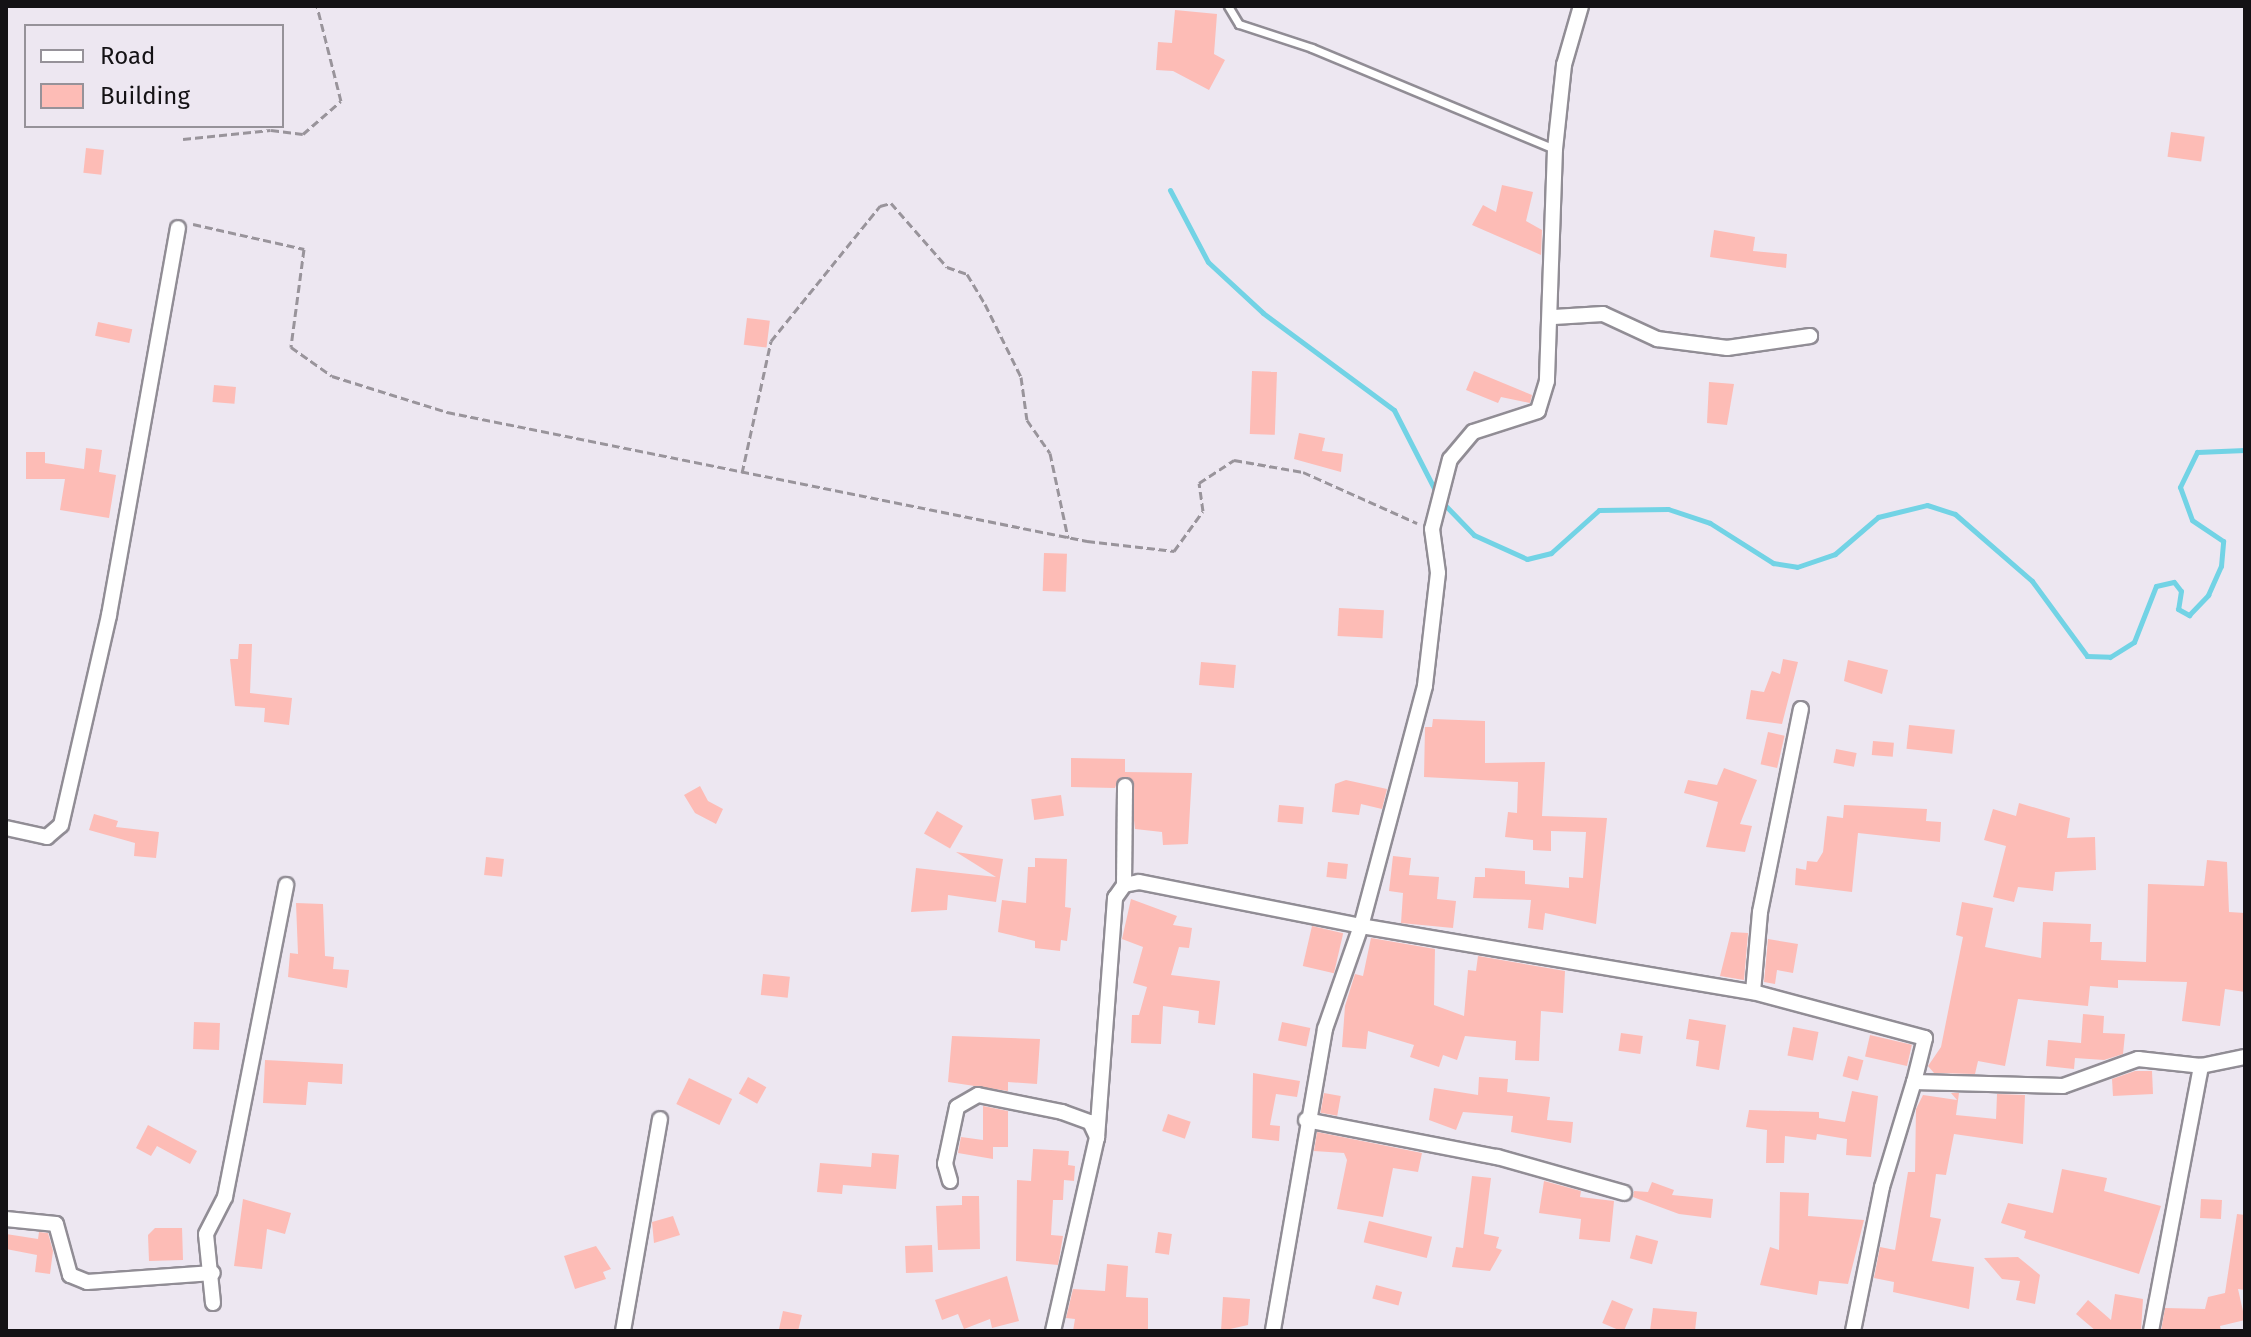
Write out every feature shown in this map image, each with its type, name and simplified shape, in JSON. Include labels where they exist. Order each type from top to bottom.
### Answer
[{"type":"street","points":[[1273,1331],[1306,1120],[1325,1029],[1361,926],[1425,686],[1438,573],[1432,529],[1450,459],[1473,432],[1538,411],[1554,317],[1555,149],[1564,65],[1581,6]]},
{"type":"street","points":[[6,828],[47,837],[61,825],[109,615],[178,228]]},
{"type":"street","points":[[1554,317],[1603,314],[1657,339],[1727,348],[1810,336]]},
{"type":"street","points":[[1753,992],[1760,912],[1801,709]]},
{"type":"street","points":[[1053,1331],[1097,1138],[1115,898],[1124,885],[1125,786]]},
{"type":"street","points":[[1124,885],[1139,882],[1361,926],[1753,992],[1925,1038],[1882,1187],[1853,1331]]},
{"type":"street","points":[[213,1303],[213,1273],[206,1234],[225,1197],[286,885]]},
{"type":"street","points":[[1914,1082],[2063,1086],[2138,1059],[2201,1066],[2245,1057]]},
{"type":"street","points":[[2151,1331],[2201,1066]]},
{"type":"street","points":[[950,1181],[945,1164],[957,1107],[978,1095],[1090,1122],[1097,1138]]},
{"type":"street","points":[[623,1331],[660,1119]]},
{"type":"street","points":[[1306,1120],[1497,1157],[1624,1193]]},
{"type":"street","points":[[6,1219],[56,1224],[70,1275],[87,1282],[213,1273]]},
{"type":"lane","points":[[1228,6],[1239,24],[1312,48],[1555,149]]},
{"type":"path","points":[[183,139],[271,130],[303,134],[341,101],[317,6]]},
{"type":"path","points":[[742,473],[771,341],[880,206],[891,203],[947,267],[967,274],[985,304],[1021,377],[1027,420],[1050,453],[1068,538]]},
{"type":"path","points":[[178,228],[181,221],[304,249],[291,347],[332,376],[447,412],[1068,538],[1174,551],[1203,511],[1199,483],[1234,460],[1303,472],[1432,529]]},
{"type":"building","points":[[1175,10],[1217,14],[1214,54],[1225,60],[1209,90],[1173,71],[1156,70],[1158,42],[1172,43]]},
{"type":"building","points":[[2171,132],[2205,137],[2201,161],[2168,157]]},
{"type":"building","points":[[86,148],[104,150],[101,175],[83,173]]},
{"type":"building","points":[[1502,185],[1533,192],[1526,221],[1542,230],[1541,255],[1472,225],[1483,205],[1496,212]]},
{"type":"building","points":[[1714,230],[1755,237],[1753,251],[1787,254],[1786,268],[1710,257]]},
{"type":"building","points":[[747,318],[770,321],[767,348],[744,345]]},
{"type":"building","points":[[98,322],[132,329],[129,343],[95,336]]},
{"type":"building","points":[[1252,371],[1277,372],[1275,435],[1250,434]]},
{"type":"building","points":[[1474,371],[1532,395],[1530,403],[1501,397],[1498,403],[1466,390]]},
{"type":"building","points":[[1709,382],[1734,384],[1727,425],[1707,423]]},
{"type":"building","points":[[214,385],[236,387],[234,404],[213,402]]},
{"type":"building","points":[[1299,433],[1325,438],[1322,451],[1343,454],[1341,472],[1294,459]]},
{"type":"building","points":[[86,448],[102,450],[99,472],[116,475],[109,518],[60,510],[65,479],[26,479],[26,452],[45,452],[45,463],[84,469]]},
{"type":"building","points":[[1044,553],[1067,554],[1066,592],[1043,591]]},
{"type":"building","points":[[1339,608],[1384,610],[1382,638],[1338,636]]},
{"type":"building","points":[[239,644],[252,644],[250,693],[292,698],[289,725],[264,722],[265,708],[235,706],[230,659],[238,659]]},
{"type":"building","points":[[1783,659],[1798,662],[1782,724],[1746,719],[1751,690],[1764,692],[1772,671],[1780,674]]},
{"type":"building","points":[[1848,660],[1888,670],[1882,694],[1844,681]]},
{"type":"building","points":[[1201,662],[1236,665],[1234,688],[1199,685]]},
{"type":"building","points":[[1433,719],[1485,721],[1485,763],[1545,762],[1542,816],[1607,818],[1596,924],[1545,913],[1543,930],[1528,928],[1531,900],[1473,898],[1475,877],[1485,877],[1485,868],[1525,871],[1525,884],[1569,888],[1569,877],[1583,878],[1586,832],[1551,831],[1551,851],[1533,850],[1533,840],[1505,837],[1508,812],[1517,813],[1518,782],[1424,777],[1425,727],[1432,727]]},
{"type":"building","points":[[1909,725],[1955,730],[1952,754],[1906,749]]},
{"type":"building","points":[[1768,732],[1785,736],[1777,768],[1761,764]]},
{"type":"building","points":[[1873,741],[1894,743],[1893,757],[1872,755]]},
{"type":"building","points":[[1836,749],[1857,753],[1854,767],[1833,763]]},
{"type":"building","points":[[1071,758],[1125,759],[1125,772],[1192,773],[1188,844],[1163,845],[1162,832],[1135,829],[1129,777],[1119,778],[1115,788],[1071,787]]},
{"type":"building","points":[[1724,768],[1757,780],[1740,824],[1752,826],[1745,852],[1706,847],[1718,802],[1684,793],[1688,780],[1717,785]]},
{"type":"building","points":[[1346,780],[1387,789],[1382,809],[1361,804],[1359,815],[1332,812],[1335,784]]},
{"type":"building","points":[[700,786],[708,801],[723,809],[716,824],[695,813],[684,795]]},
{"type":"building","points":[[1061,795],[1064,816],[1034,820],[1031,799]]},
{"type":"building","points":[[2019,803],[2070,818],[2067,838],[2095,837],[2096,870],[2055,872],[2053,891],[2018,887],[2014,902],[1993,897],[2006,846],[1984,840],[1993,809],[2016,816]]},
{"type":"building","points":[[1279,805],[1304,807],[1302,824],[1278,822]]},
{"type":"building","points":[[1844,805],[1927,809],[1926,821],[1941,822],[1940,842],[1858,833],[1852,892],[1795,885],[1796,868],[1806,870],[1807,861],[1817,862],[1823,852],[1827,816],[1843,818]]},
{"type":"building","points":[[937,811],[963,826],[950,849],[924,834]]},
{"type":"building","points":[[94,814],[118,821],[116,827],[159,832],[156,858],[134,856],[135,843],[89,830]]},
{"type":"building","points":[[956,852],[1003,859],[996,902],[948,895],[947,910],[911,912],[916,868],[996,877]]},
{"type":"building","points":[[1393,856],[1411,858],[1409,875],[1439,877],[1437,899],[1456,901],[1453,928],[1401,923],[1403,893],[1389,891]]},
{"type":"building","points":[[486,857],[504,859],[502,877],[484,875]]},
{"type":"building","points":[[1035,858],[1067,859],[1065,907],[1071,908],[1067,941],[1061,940],[1060,951],[1035,948],[1035,941],[998,932],[1002,900],[1026,903],[1028,867],[1035,867]]},
{"type":"building","points":[[2207,860],[2227,862],[2229,912],[2245,913],[2245,992],[2225,989],[2220,1026],[2182,1021],[2187,982],[2118,980],[2118,988],[2090,986],[2088,1006],[2018,999],[2005,1066],[1978,1061],[1975,1074],[1934,1073],[1928,1066],[1941,1047],[1963,937],[1956,935],[1962,902],[1993,908],[1985,947],[2041,958],[2043,922],[2091,924],[2090,942],[2102,942],[2101,960],[2146,962],[2148,884],[2204,886]]},
{"type":"building","points":[[1328,862],[1348,864],[1346,879],[1326,877]]},
{"type":"building","points":[[1131,899],[1177,916],[1173,925],[1192,928],[1189,948],[1179,947],[1171,975],[1220,981],[1215,1025],[1198,1023],[1199,1011],[1163,1006],[1161,1044],[1131,1043],[1132,1015],[1139,1015],[1147,987],[1133,983],[1143,947],[1122,939]]},
{"type":"building","points":[[296,903],[323,904],[325,956],[334,957],[333,969],[349,970],[347,988],[288,977],[290,953],[298,954]]},
{"type":"building","points":[[1312,926],[1343,933],[1334,973],[1303,966]]},
{"type":"building","points":[[1731,932],[1748,933],[1744,980],[1720,976]]},
{"type":"building","points":[[1371,938],[1435,949],[1434,1005],[1464,1016],[1468,970],[1476,971],[1478,956],[1565,971],[1563,1013],[1541,1011],[1539,1061],[1515,1060],[1516,1041],[1465,1036],[1457,1060],[1443,1055],[1439,1067],[1410,1057],[1414,1045],[1368,1031],[1366,1049],[1342,1047],[1345,1006],[1355,974],[1363,976]]},
{"type":"building","points":[[1768,939],[1798,944],[1793,973],[1777,970],[1775,984],[1764,982]]},
{"type":"building","points":[[763,974],[790,977],[788,998],[761,995]]},
{"type":"building","points":[[2083,1014],[2104,1016],[2103,1033],[2125,1034],[2123,1054],[2104,1060],[2075,1058],[2074,1069],[2046,1066],[2048,1040],[2081,1043]]},
{"type":"building","points":[[1689,1019],[1726,1025],[1719,1070],[1696,1066],[1699,1041],[1686,1039]]},
{"type":"building","points":[[194,1022],[220,1023],[219,1050],[193,1049]]},
{"type":"building","points":[[1282,1022],[1310,1028],[1306,1047],[1278,1041]]},
{"type":"building","points":[[1793,1027],[1819,1032],[1813,1060],[1787,1055]]},
{"type":"building","points":[[1621,1033],[1643,1036],[1640,1054],[1618,1051]]},
{"type":"building","points":[[1870,1035],[1912,1045],[1907,1066],[1865,1056]]},
{"type":"building","points":[[952,1036],[1040,1039],[1037,1084],[1008,1082],[1008,1091],[948,1082]]},
{"type":"building","points":[[1848,1056],[1863,1060],[1858,1080],[1843,1076]]},
{"type":"building","points":[[265,1060],[343,1064],[342,1084],[308,1082],[306,1105],[263,1103]]},
{"type":"building","points":[[2135,1071],[2152,1071],[2153,1094],[2113,1096],[2112,1079]]},
{"type":"building","points":[[1253,1073],[1300,1081],[1297,1097],[1276,1094],[1270,1125],[1280,1126],[1279,1141],[1252,1138]]},
{"type":"building","points":[[748,1077],[766,1087],[757,1104],[739,1094]]},
{"type":"building","points":[[1479,1077],[1508,1079],[1507,1092],[1550,1097],[1547,1120],[1573,1122],[1571,1143],[1511,1132],[1513,1116],[1463,1112],[1456,1130],[1429,1120],[1434,1088],[1478,1095]]},
{"type":"building","points":[[689,1078],[732,1099],[719,1125],[676,1104]]},
{"type":"building","points":[[1852,1091],[1878,1096],[1871,1157],[1846,1155],[1847,1139],[1817,1134],[1816,1140],[1785,1136],[1784,1163],[1766,1163],[1767,1130],[1746,1127],[1749,1110],[1819,1112],[1819,1118],[1845,1122]]},
{"type":"building","points":[[1324,1093],[1341,1096],[1337,1116],[1321,1113]]},
{"type":"building","points":[[1951,1093],[1959,1093],[1956,1115],[1996,1119],[1997,1094],[2025,1095],[2023,1144],[1954,1134],[1946,1175],[1936,1174],[1930,1217],[1941,1219],[1932,1261],[1974,1267],[1969,1309],[1893,1292],[1894,1282],[1874,1278],[1880,1247],[1895,1250],[1908,1172],[1915,1172],[1916,1109],[1923,1095],[1957,1100]]},
{"type":"building","points":[[983,1106],[1008,1111],[1008,1147],[993,1147],[993,1159],[958,1153],[961,1137],[983,1140]]},
{"type":"building","points":[[1168,1114],[1191,1122],[1185,1139],[1162,1131]]},
{"type":"building","points":[[148,1125],[197,1151],[190,1164],[157,1146],[151,1156],[136,1148]]},
{"type":"building","points":[[1317,1132],[1422,1153],[1418,1172],[1393,1168],[1383,1217],[1337,1209],[1347,1160],[1344,1153],[1314,1151]]},
{"type":"building","points":[[1033,1149],[1069,1151],[1068,1165],[1075,1166],[1074,1181],[1064,1180],[1063,1200],[1053,1200],[1051,1235],[1063,1236],[1058,1265],[1016,1261],[1017,1180],[1031,1181]]},
{"type":"building","points":[[872,1153],[899,1155],[896,1189],[843,1185],[842,1194],[817,1192],[820,1163],[871,1167]]},
{"type":"building","points":[[2062,1169],[2107,1178],[2104,1191],[2161,1206],[2139,1274],[2024,1238],[2026,1231],[2001,1223],[2008,1203],[2053,1213]]},
{"type":"building","points":[[1472,1176],[1491,1178],[1484,1234],[1499,1237],[1496,1248],[1502,1250],[1490,1271],[1452,1267],[1456,1247],[1463,1248]]},
{"type":"building","points":[[1544,1181],[1581,1191],[1580,1197],[1614,1201],[1610,1242],[1579,1239],[1581,1219],[1539,1213]]},
{"type":"building","points":[[1652,1182],[1674,1190],[1672,1195],[1713,1199],[1711,1218],[1679,1214],[1633,1197],[1634,1191],[1648,1192]]},
{"type":"building","points":[[1780,1192],[1809,1193],[1808,1216],[1864,1220],[1848,1284],[1819,1281],[1817,1295],[1760,1285],[1770,1247],[1779,1250]]},
{"type":"building","points":[[962,1196],[979,1196],[980,1249],[938,1250],[936,1206],[962,1205]]},
{"type":"building","points":[[243,1199],[291,1213],[285,1234],[267,1229],[262,1269],[234,1266]]},
{"type":"building","points":[[2201,1199],[2222,1200],[2221,1219],[2200,1218]]},
{"type":"building","points":[[2237,1214],[2245,1215],[2245,1290],[2238,1289],[2245,1320],[2220,1326],[2221,1331],[2161,1331],[2165,1308],[2205,1309],[2208,1297],[2225,1293]]},
{"type":"building","points":[[673,1216],[680,1235],[654,1243],[652,1222]]},
{"type":"building","points":[[1369,1221],[1432,1237],[1427,1258],[1364,1242]]},
{"type":"building","points":[[155,1228],[182,1228],[183,1260],[149,1261],[148,1235]]},
{"type":"building","points":[[39,1232],[48,1233],[53,1251],[50,1274],[35,1272],[37,1255],[6,1249],[6,1234],[38,1239]]},
{"type":"building","points":[[1158,1232],[1172,1234],[1169,1255],[1155,1253]]},
{"type":"building","points":[[1636,1235],[1658,1241],[1652,1264],[1630,1258]]},
{"type":"building","points":[[932,1245],[933,1272],[906,1273],[905,1246]]},
{"type":"building","points":[[596,1246],[611,1269],[603,1272],[606,1279],[575,1289],[564,1256]]},
{"type":"building","points":[[2018,1257],[2040,1275],[2035,1304],[2016,1300],[2020,1281],[2002,1279],[1984,1258]]},
{"type":"building","points":[[1107,1264],[1128,1266],[1126,1297],[1148,1298],[1148,1331],[1073,1331],[1075,1319],[1066,1318],[1073,1289],[1105,1291]]},
{"type":"building","points":[[1007,1276],[1019,1321],[992,1328],[990,1319],[964,1329],[958,1314],[942,1320],[935,1300]]},
{"type":"building","points":[[1376,1285],[1402,1292],[1398,1306],[1372,1299]]},
{"type":"building","points":[[2115,1294],[2143,1299],[2141,1331],[2096,1331],[2076,1314],[2088,1300],[2111,1320]]},
{"type":"building","points":[[1223,1297],[1250,1299],[1248,1325],[1221,1331]]},
{"type":"building","points":[[1612,1300],[1633,1309],[1624,1331],[1602,1323]]},
{"type":"building","points":[[1653,1308],[1697,1312],[1695,1331],[1650,1331]]},
{"type":"building","points":[[783,1311],[802,1315],[798,1331],[779,1329]]},
{"type":"waterway","points":[[1170,190],[1208,262],[1263,313],[1394,410],[1437,494]]},
{"type":"waterway","points":[[1442,502],[1474,535],[1527,559],[1551,553],[1599,510],[1668,509],[1710,523],[1773,563],[1797,567],[1835,554],[1878,517],[1927,505],[1955,514],[2032,581],[2087,656],[2110,657],[2134,642],[2156,586],[2174,582],[2181,591],[2178,609],[2189,615],[2208,595],[2221,566],[2223,541],[2192,520],[2180,487],[2197,452],[2245,450]]}]
